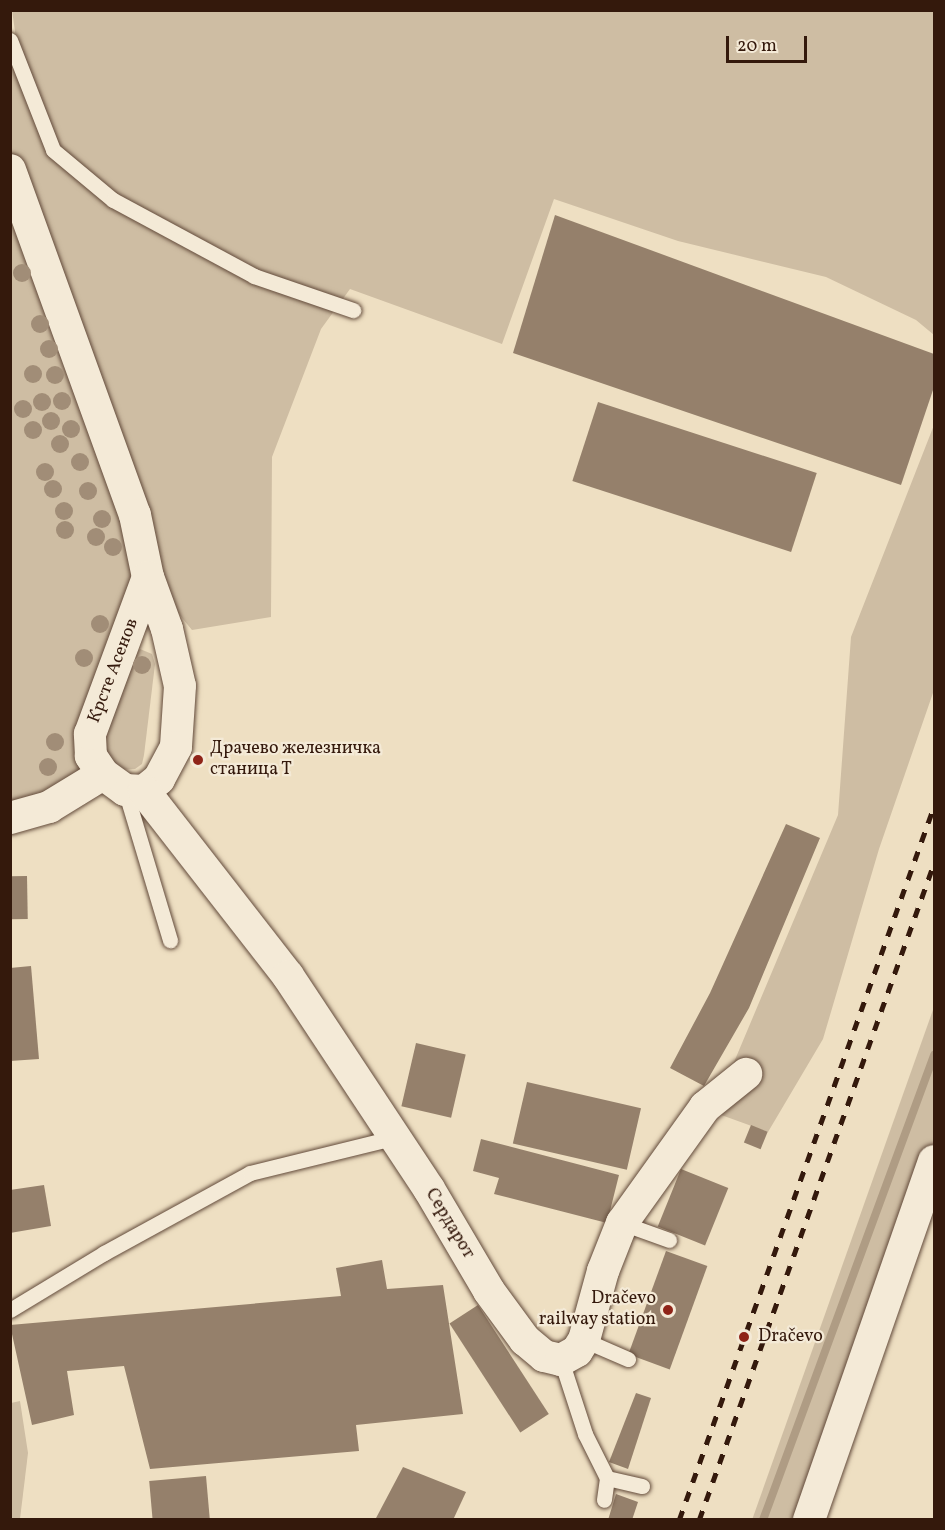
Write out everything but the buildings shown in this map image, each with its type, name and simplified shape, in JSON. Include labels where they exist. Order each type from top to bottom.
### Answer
[{"type":"street","name":"Крсте Асенов","points":[[10,170],[135,515],[148,578],[167,629],[180,686],[176,747],[159,779],[124,785],[91,756],[90,734],[148,578]]},
{"type":"street","points":[[10,818],[124,785]]},
{"type":"street","name":"Сердарот","points":[[124,785],[288,976],[393,1138],[429,1189],[489,1291],[525,1340],[544,1356],[573,1350]]},
{"type":"street","points":[[573,1350],[622,1223],[705,1107],[746,1074]]},
{"type":"street","points":[[809,1520],[934,1161]]},
{"type":"lane","points":[[10,40],[53,150],[113,200],[254,276],[353,310]]},
{"type":"lane","points":[[124,785],[170,940]]},
{"type":"lane","points":[[10,1311],[17,1302],[250,1173],[393,1138]]},
{"type":"lane","points":[[622,1223],[669,1240]]},
{"type":"lane","points":[[604,1500],[607,1478],[585,1434],[573,1350],[628,1359]]},
{"type":"lane","points":[[607,1478],[642,1486]]},
{"type":"shaded area","points":[[12,10],[934,11],[934,335],[916,320],[826,277],[678,241],[554,199],[502,344],[350,289],[321,329],[272,457],[271,617],[192,630],[159,590],[11,158],[10,47],[17,46]]},
{"type":"shaded area","points":[[10,170],[148,577],[101,702],[103,774],[10,818]]},
{"type":"shaded area","points":[[934,425],[934,690],[879,849],[823,1039],[768,1132],[713,1112],[838,815],[851,637]]},
{"type":"shaded area","points":[[140,649],[152,654],[155,664],[144,755],[142,764],[135,769],[118,770],[102,755],[109,716],[130,660]]},
{"type":"shaded area","points":[[934,1007],[934,1161],[809,1519],[752,1520]]},
{"type":"shaded area","points":[[20,1401],[28,1453],[20,1519],[11,1519],[11,1403]]},
{"type":"waterway","points":[[763,1520],[934,1054]]},
{"type":"railway","points":[[679,1520],[934,806]]},
{"type":"railway","points":[[699,1520],[934,863]]},
{"type":"place","name":"Драчево железничка станица Т","points":[[198,760]]},
{"type":"place","name":"Dračevo railway station","points":[[668,1310]]},
{"type":"place","name":"Dračevo","points":[[744,1337]]}]
